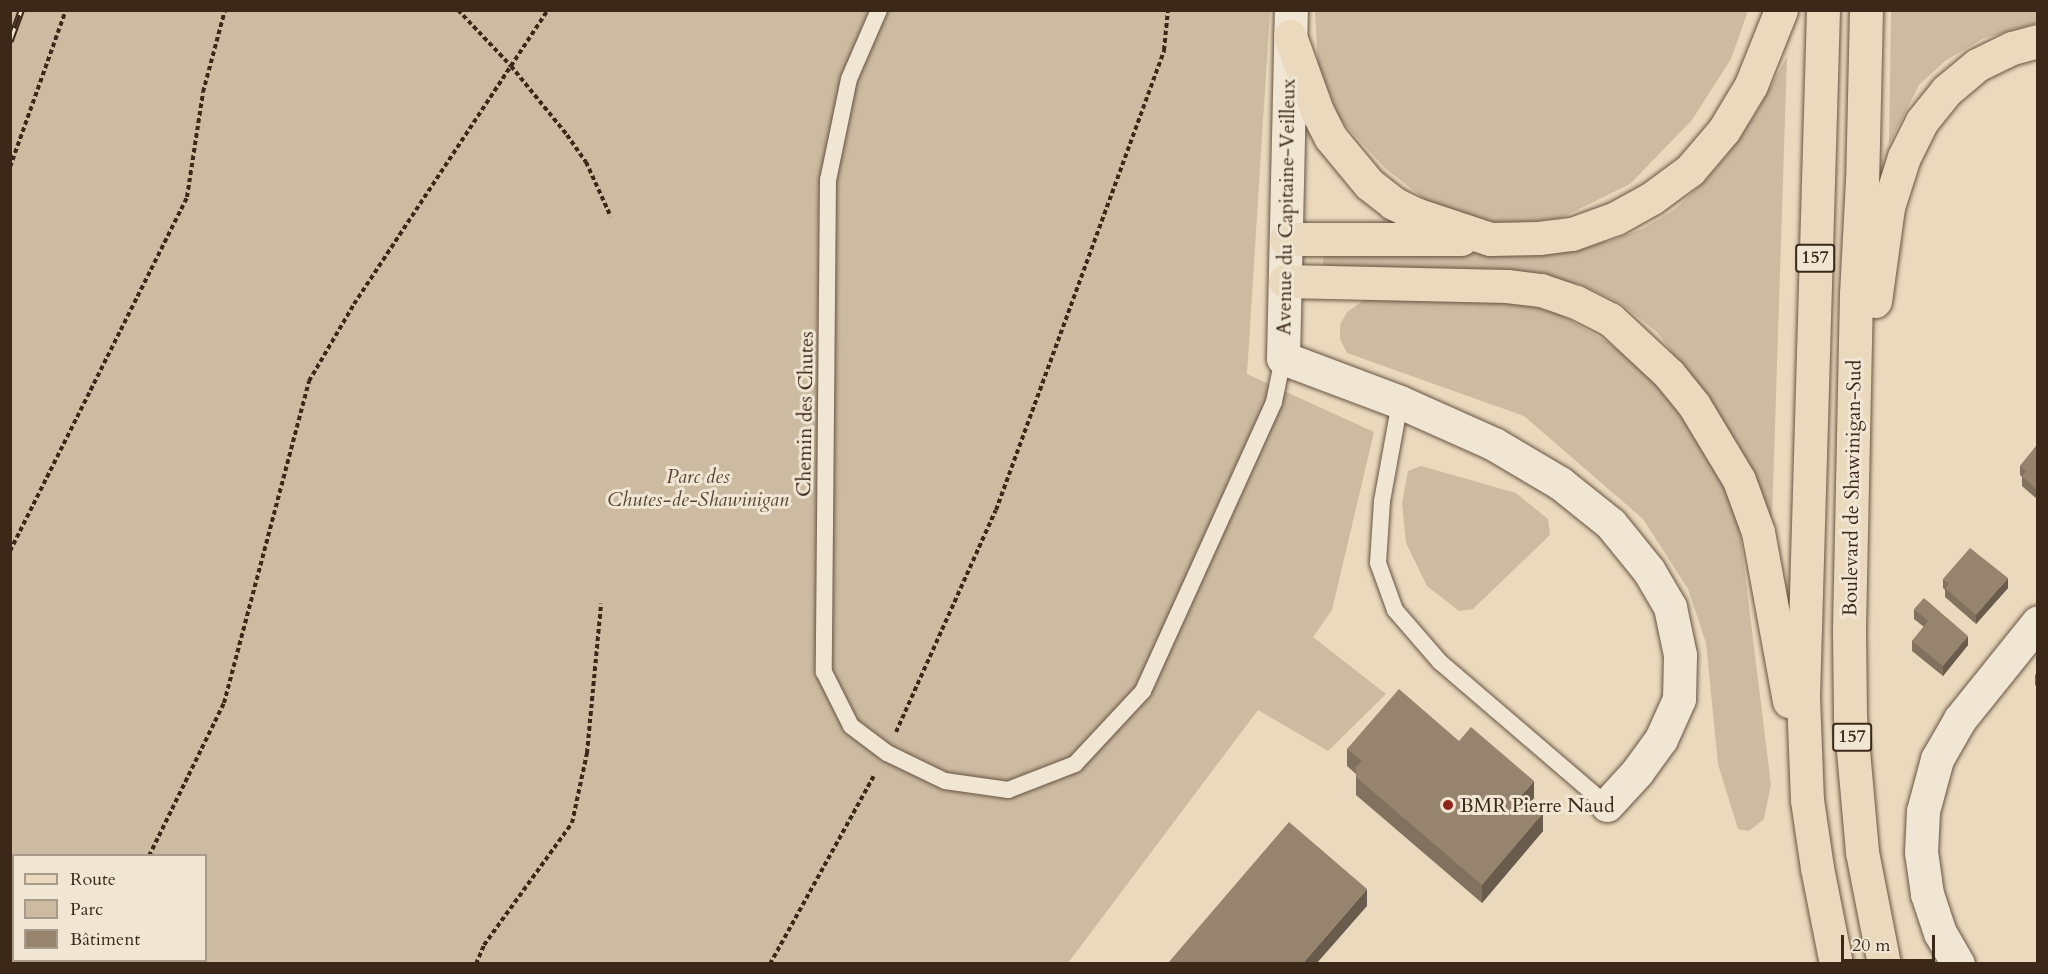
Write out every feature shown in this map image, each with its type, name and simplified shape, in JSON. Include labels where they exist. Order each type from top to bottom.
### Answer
[{"type":"main road","points":[[1286,238],[1539,238],[1572,234],[1616,218],[1652,198],[1690,170],[1724,130],[1752,85],[1781,10]]},
{"type":"main road","name":"157","points":[[1823,10],[1803,697],[1807,800],[1817,868],[1836,963]]},
{"type":"main road","name":"Boulevard de Shawinigan-Sud","points":[[1866,10],[1862,180],[1856,294],[1850,717],[1862,852],[1884,963]]},
{"type":"main road","points":[[1290,23],[1317,111],[1330,138],[1369,184],[1392,202],[1418,215],[1490,238]]},
{"type":"main road","points":[[1853,463],[1888,207],[1904,157],[1922,121],[1946,91],[1977,65],[2012,48],[2037,41]]},
{"type":"main road","points":[[1285,281],[1507,286],[1541,290],[1576,302],[1610,319],[1669,374],[1699,414],[1739,480],[1758,532],[1807,800]]},
{"type":"street","name":"Avenue du Capitaine-Veilleux","points":[[1290,23],[1283,358],[1400,402],[1494,444],[1560,483],[1611,524],[1649,571],[1670,607],[1680,655],[1679,699],[1661,739],[1638,771],[1607,805]]},
{"type":"street","points":[[1958,963],[1940,933],[1927,894],[1921,852],[1923,811],[1936,759],[1960,719],[2037,622]]},
{"type":"lane","name":"Chemin des Chutes","points":[[879,10],[849,79],[828,180],[824,672],[851,726],[887,753],[945,781],[1008,790],[1075,764],[1143,691],[1274,402],[1283,358]]},
{"type":"lane","points":[[1400,402],[1382,501],[1378,562],[1395,610],[1440,662],[1607,805]]},
{"type":"path","points":[[10,166],[66,10]]},
{"type":"path","points":[[10,551],[187,197],[203,93],[225,10]]},
{"type":"path","points":[[458,10],[511,66],[586,162],[611,217]]},
{"type":"path","points":[[149,854],[224,703],[309,381],[354,304],[548,10]]},
{"type":"path","points":[[770,963],[887,753],[996,510],[1164,50],[1168,10]]},
{"type":"path","points":[[476,963],[484,945],[572,823],[587,753],[601,604]]},
{"type":"green space","points":[[1315,10],[1748,11],[1731,59],[1692,120],[1630,184],[1561,218],[1492,226],[1431,204],[1385,168],[1340,119],[1318,64]]},
{"type":"green space","name":"Parc des Chutes-de-Shawinigan","points":[[10,11],[1270,11],[1247,374],[1374,432],[1332,610],[1313,637],[1386,694],[1328,751],[1258,710],[1068,963],[11,963]]},
{"type":"green space","points":[[1891,11],[2037,11],[2037,23],[1982,39],[1945,61],[1919,85],[1889,144]]},
{"type":"green space","points":[[1787,57],[1772,518],[1725,424],[1657,332],[1620,303],[1580,284],[1523,275],[1331,269],[1323,263],[1324,254],[1341,252],[1537,253],[1610,241],[1642,229],[1674,210],[1726,157],[1755,115]]},
{"type":"green space","points":[[1367,298],[1511,300],[1552,310],[1606,341],[1641,368],[1678,411],[1718,469],[1737,509],[1771,785],[1764,819],[1749,831],[1738,829],[1718,764],[1706,643],[1688,589],[1643,519],[1524,416],[1347,353],[1340,339],[1340,325],[1347,312]]},
{"type":"green space","points":[[1421,466],[1516,493],[1548,519],[1550,535],[1473,609],[1459,611],[1427,586],[1406,543],[1402,503],[1408,471]]},
{"type":"building","points":[[2037,445],[2037,490],[2022,476],[2026,471],[2020,466]]},
{"type":"building","points":[[1970,548],[2008,578],[1976,615],[1945,588],[1949,584],[1943,579]]},
{"type":"building","points":[[1924,598],[1968,636],[1943,666],[1912,641],[1928,621],[1914,609]]},
{"type":"building","name":"BMR Pierre Naud","points":[[1399,689],[1459,741],[1471,727],[1534,781],[1522,795],[1543,813],[1482,885],[1356,777],[1356,767],[1362,761],[1347,749]]},
{"type":"building","points":[[1289,822],[1367,889],[1303,963],[1168,963]]},
{"type":"railway","points":[[10,41],[21,10]]},
{"type":"place","name":"BMR Pierre Naud","points":[[1448,805]]}]
